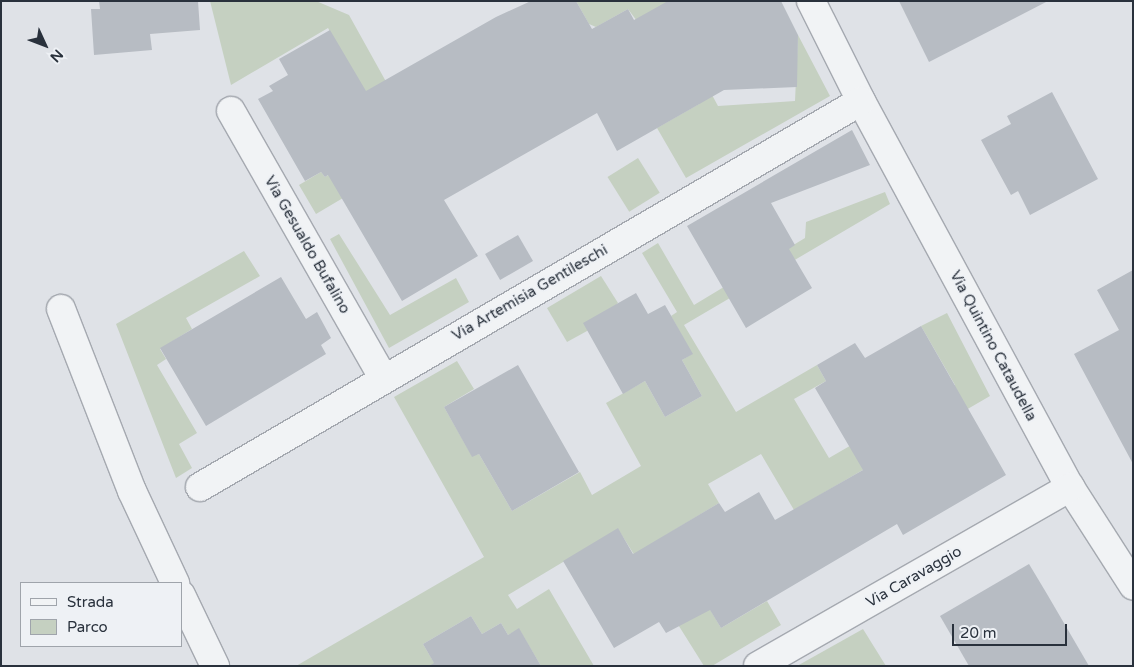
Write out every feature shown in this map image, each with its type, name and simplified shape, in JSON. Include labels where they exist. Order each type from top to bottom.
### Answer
[{"type":"street","name":"Via Quintino Cataudella","points":[[811,1],[861,102],[1070,487],[1133,585]]},
{"type":"street","name":"Via Artemisia Gentileschi","points":[[200,487],[383,378],[861,102]]},
{"type":"street","name":"Via Gesualdo Bufalino","points":[[231,111],[383,378]]},
{"type":"street","points":[[60,309],[132,492],[176,582]]},
{"type":"street","name":"Via Caravaggio","points":[[758,666],[1070,487]]},
{"type":"street","points":[[182,597],[214,666]]},
{"type":"green space","points":[[210,1],[316,1],[349,15],[424,150],[316,214],[299,185],[321,172],[325,177],[392,138],[328,28],[231,85]]},
{"type":"green space","points":[[576,1],[673,1],[680,36],[718,106],[795,101],[798,35],[830,96],[686,178],[657,128],[699,104],[628,9],[596,27],[589,24]]},
{"type":"green space","points":[[638,158],[660,193],[629,212],[607,177]]},
{"type":"green space","points":[[885,192],[890,204],[684,325],[736,412],[817,365],[826,381],[794,399],[829,458],[955,385],[921,326],[947,313],[990,396],[794,510],[761,454],[708,484],[719,503],[666,535],[721,628],[767,601],[781,625],[712,666],[704,666],[618,529],[508,595],[517,609],[549,589],[594,666],[541,666],[519,629],[508,635],[501,623],[482,634],[471,616],[423,644],[436,666],[296,666],[484,557],[394,397],[457,361],[474,389],[444,407],[472,456],[479,454],[512,511],[580,472],[592,495],[641,466],[606,403],[645,381],[665,417],[702,396],[682,360],[692,354],[671,316],[677,312],[642,253],[658,243],[694,305],[805,238],[806,222]]},
{"type":"green space","points":[[339,234],[390,315],[456,278],[469,302],[389,348],[330,239]]},
{"type":"green space","points":[[244,251],[260,276],[186,318],[192,329],[160,349],[166,359],[157,365],[197,433],[179,444],[192,468],[176,478],[116,324]]},
{"type":"green space","points":[[601,276],[618,303],[587,331],[567,342],[547,308]]},
{"type":"green space","points":[[863,629],[886,666],[797,666]]},
{"type":"building","points":[[99,1],[198,1],[200,30],[150,34],[152,50],[94,55],[91,9],[100,9]]},
{"type":"building","points":[[531,1],[576,1],[592,29],[628,9],[634,20],[668,1],[781,1],[798,35],[797,87],[724,90],[617,151],[597,113],[444,200],[478,256],[402,301],[328,175],[325,177],[321,172],[305,181],[258,99],[273,91],[269,86],[288,75],[279,59],[330,30],[366,91],[496,17]]},
{"type":"building","points":[[899,1],[1048,1],[929,62]]},
{"type":"building","points":[[1052,92],[1098,179],[1030,215],[1018,191],[1011,195],[981,140],[1011,124],[1007,116]]},
{"type":"building","points":[[852,130],[870,165],[771,203],[795,245],[789,249],[812,288],[746,328],[687,226]]},
{"type":"building","points":[[518,235],[533,261],[500,280],[485,254]]},
{"type":"building","points":[[1133,270],[1133,464],[1074,354],[1119,330],[1097,290]]},
{"type":"building","points":[[281,277],[306,319],[317,312],[331,338],[321,345],[326,354],[206,426],[160,348]]},
{"type":"building","points":[[636,293],[648,314],[665,305],[693,354],[682,360],[702,396],[665,417],[645,381],[623,394],[583,323]]},
{"type":"building","points":[[921,326],[1006,475],[903,535],[897,524],[721,628],[710,610],[666,633],[659,622],[614,648],[563,561],[618,528],[633,554],[719,503],[725,512],[759,492],[775,520],[863,470],[815,388],[826,381],[817,365],[855,343],[865,358]]},
{"type":"building","points":[[518,365],[579,472],[512,511],[479,454],[472,457],[444,407]]},
{"type":"building","points":[[1029,564],[1089,666],[969,666],[940,616]]},
{"type":"building","points":[[471,616],[482,634],[501,623],[508,635],[519,628],[541,666],[429,666],[434,663],[423,644]]}]
